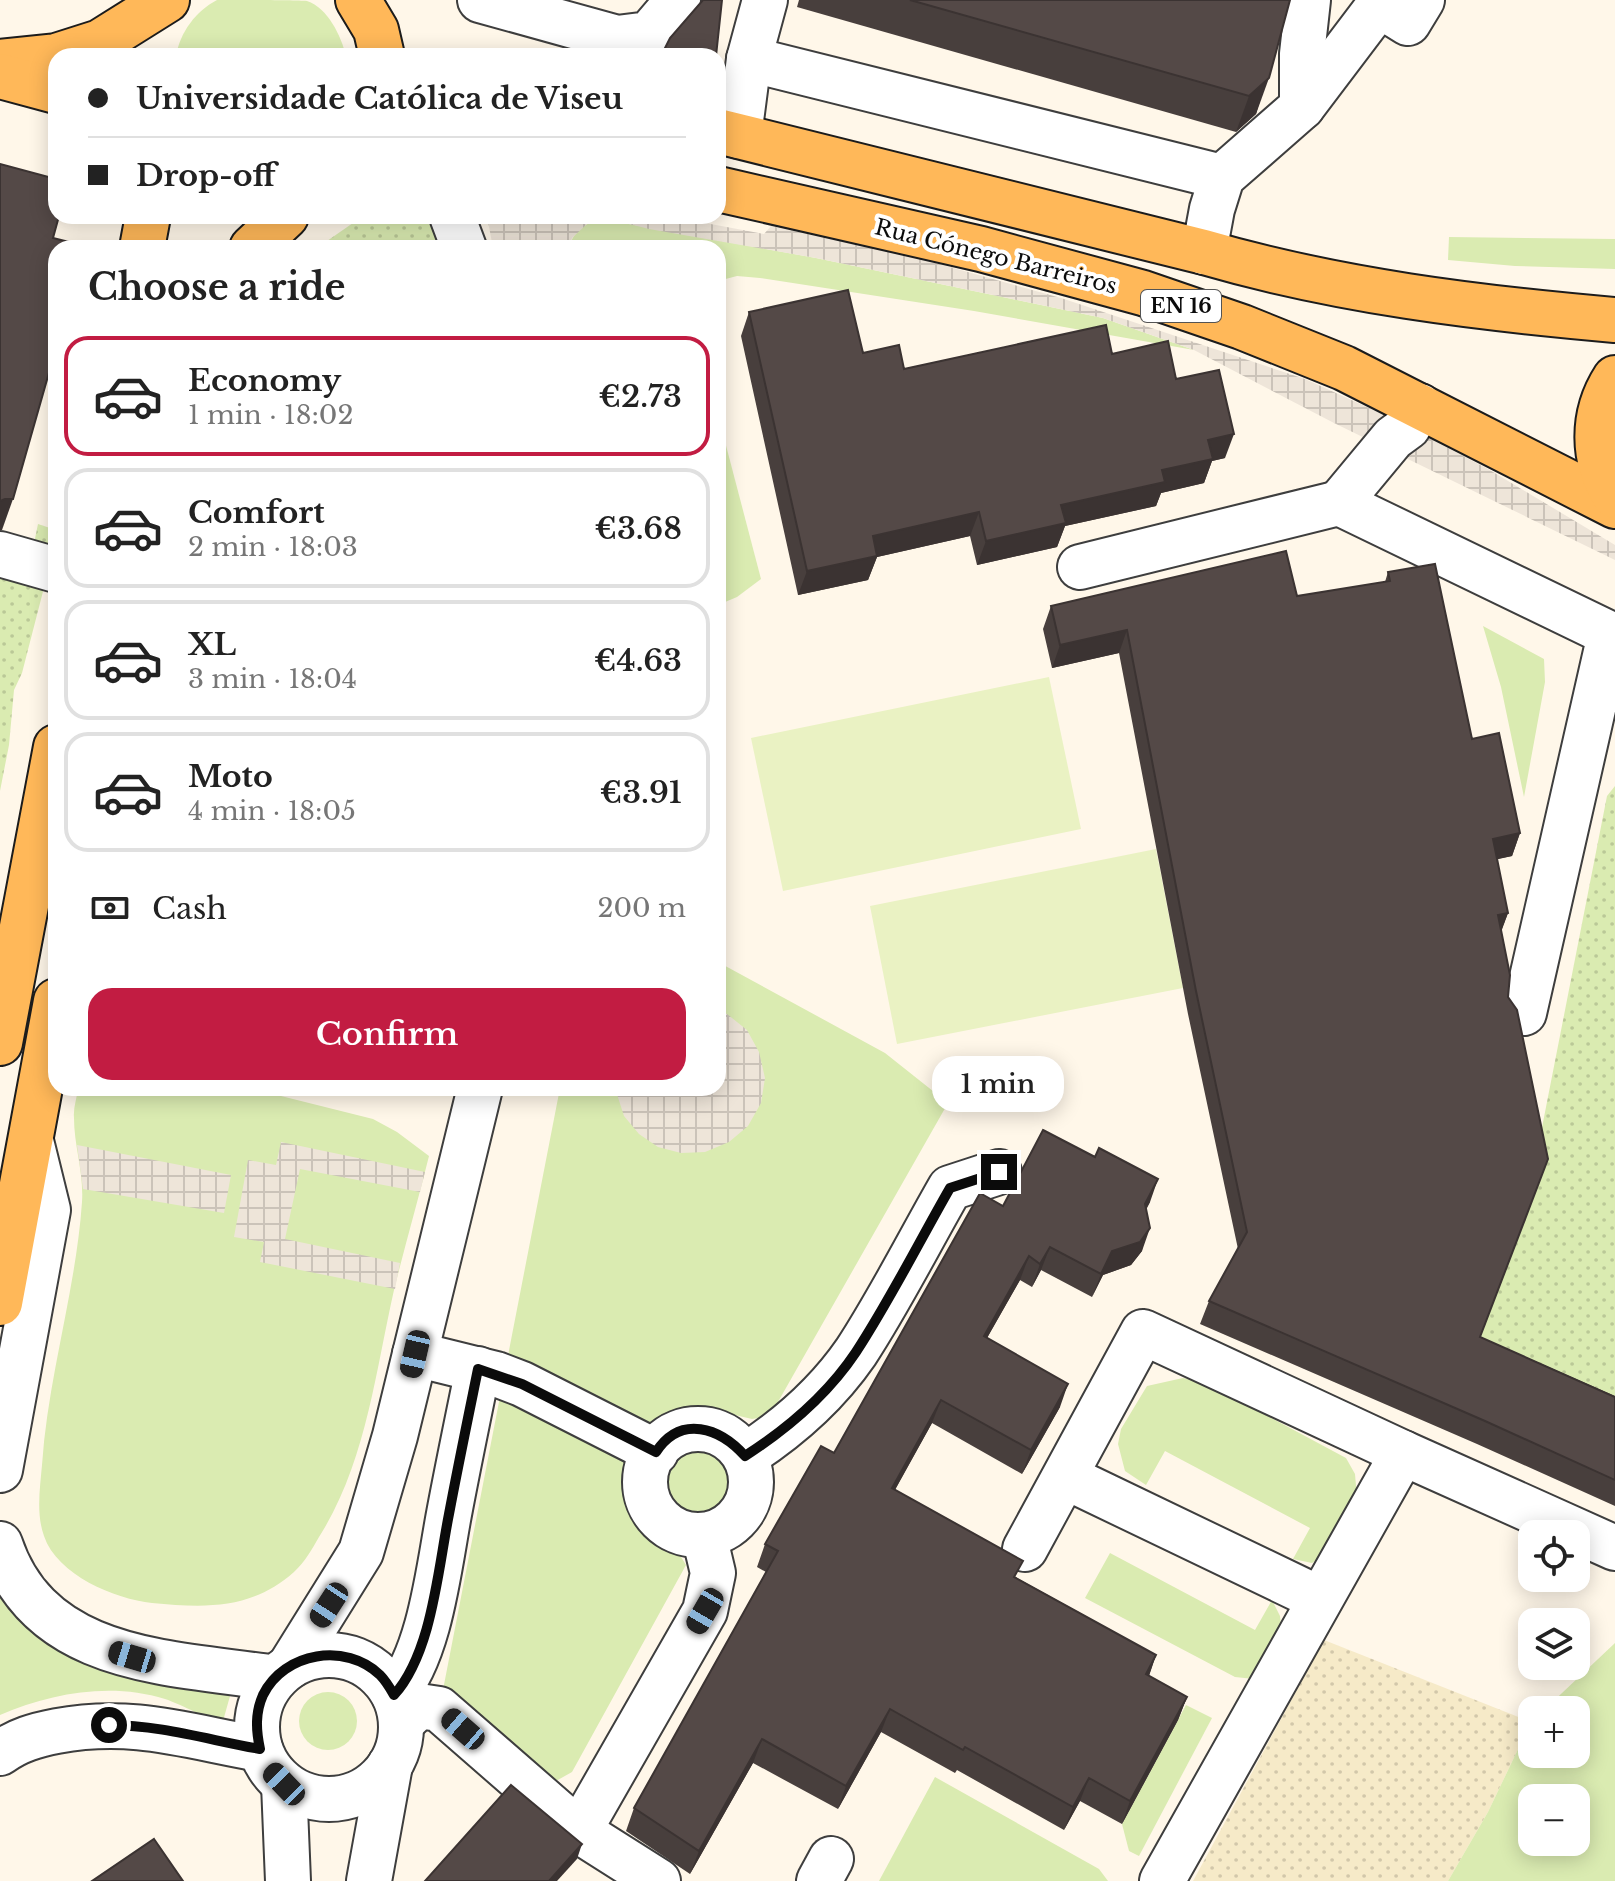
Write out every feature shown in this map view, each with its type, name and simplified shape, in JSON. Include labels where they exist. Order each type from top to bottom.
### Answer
[{"type":"main road","points":[[144,48],[148,30],[168,0]]},
{"type":"main road","points":[[81,48],[100,42],[168,0]]},
{"type":"main road","points":[[368,18],[401,48]]},
{"type":"main road","points":[[0,62],[48,57]]},
{"type":"main road","points":[[0,76],[48,89]]},
{"type":"main road","name":"EN 16","points":[[729,134],[1204,252],[1261,269],[1451,303],[1615,320]]},
{"type":"main road","name":"Rua Cónego Barreiros","points":[[726,191],[981,249],[1143,293],[1242,327],[1344,368],[1615,506]]},
{"type":"main road","points":[[260,240],[278,224]]},
{"type":"main road","points":[[1615,378],[1607,391],[1598,420],[1597,450],[1604,479],[1615,496]]},
{"type":"main road","points":[[0,1043],[48,789]]},
{"type":"main road","points":[[0,1303],[48,1046]]},
{"type":"street","points":[[480,0],[549,39],[649,34],[678,0]]},
{"type":"street","points":[[729,134],[765,0]]},
{"type":"street","points":[[1302,107],[1302,54],[1308,0]]},
{"type":"street","points":[[1204,252],[1222,177],[1302,107],[1335,23],[1371,2],[1408,23],[1422,0]]},
{"type":"street","points":[[749,59],[1222,177]]},
{"type":"street","points":[[1080,567],[1339,503],[1393,438],[1408,427],[1420,406]]},
{"type":"street","points":[[1339,503],[1610,634],[1524,1013]]},
{"type":"street","points":[[0,554],[48,568]]},
{"type":"street","points":[[288,1881],[272,1767],[256,1730],[258,1711],[264,1693],[282,1672],[361,1552],[395,1436],[478,1096]]},
{"type":"street","points":[[0,1470],[48,1210],[31,1141]]},
{"type":"street","points":[[745,1456],[779,1434],[827,1388],[855,1353],[950,1188],[999,1172]]},
{"type":"street","points":[[1025,1549],[1143,1332],[1615,1548]]},
{"type":"street","points":[[415,1354],[478,1369],[522,1384],[656,1452]]},
{"type":"street","points":[[369,1881],[390,1765],[399,1744],[398,1709],[420,1648],[433,1596],[478,1369]]},
{"type":"street","points":[[690,1430],[706,1430],[728,1439],[745,1456],[751,1473],[751,1490],[746,1507],[735,1521],[720,1531],[687,1535],[672,1529],[650,1505],[646,1473],[661,1444],[675,1435],[690,1430]]},
{"type":"street","points":[[1162,1881],[1403,1453]]},
{"type":"street","points":[[1066,1477],[1320,1599]]},
{"type":"street","points":[[579,1831],[705,1611],[713,1573],[704,1535]]},
{"type":"street","points":[[0,1544],[17,1583],[36,1604],[94,1645],[132,1657],[282,1672],[312,1656],[336,1654],[360,1661],[380,1675],[398,1709]]},
{"type":"street","points":[[398,1709],[419,1706],[439,1709],[579,1831],[658,1881]]},
{"type":"street","points":[[0,1753],[16,1742],[89,1725],[163,1729],[199,1739],[272,1767],[305,1796],[329,1799],[353,1795],[375,1783],[390,1765]]},
{"type":"shaded area","points":[[488,224],[587,224],[571,240],[492,240]]},
{"type":"shaded area","points":[[630,224],[711,224],[764,234],[771,226],[914,257],[1061,298],[1305,379],[1389,417],[1488,469],[1615,545],[1615,560],[1334,423],[1194,350],[1103,318],[726,240]]},
{"type":"shaded area","points":[[726,1014],[747,1030],[759,1052],[765,1078],[761,1103],[748,1126],[729,1142],[705,1152],[681,1153],[658,1147],[639,1134],[624,1116],[618,1096],[726,1096]]},
{"type":"shaded area","points":[[281,1142],[425,1172],[420,1192],[300,1169],[285,1239],[400,1263],[395,1289],[260,1262],[264,1242],[234,1237],[248,1160],[276,1165]]},
{"type":"shaded area","points":[[77,1145],[231,1175],[224,1213],[83,1189]]},
{"type":"shaded area","points":[[1324,1640],[1518,1717],[1518,1749],[1488,1812],[1448,1881],[1193,1881]]},
{"type":"green space","points":[[217,0],[307,1],[327,16],[344,48],[178,48],[190,23]]},
{"type":"green space","points":[[352,224],[428,224],[443,240],[328,240]]},
{"type":"green space","points":[[588,224],[629,224],[717,240],[573,240],[580,229]]},
{"type":"green space","points":[[1449,237],[1615,239],[1615,269],[1448,260]]},
{"type":"green space","points":[[726,242],[1103,318],[1194,350],[974,311],[737,276],[726,279]]},
{"type":"green space","points":[[726,446],[761,579],[726,602]]},
{"type":"green space","points":[[38,524],[48,527],[48,572],[22,673],[14,690],[9,745],[0,791],[0,548],[31,558]]},
{"type":"green space","points":[[1483,626],[1544,659],[1545,682],[1524,797],[1501,687]]},
{"type":"green space","points":[[1049,677],[1081,829],[783,891],[751,738]]},
{"type":"green space","points":[[1615,786],[1615,1423],[1471,1360],[1526,1209],[1607,796]]},
{"type":"green space","points":[[1156,849],[1183,988],[897,1044],[870,906]]},
{"type":"green space","points":[[726,966],[885,1053],[948,1103],[770,1416],[752,1419],[718,1411],[686,1411],[668,1415],[651,1425],[629,1463],[629,1496],[634,1511],[654,1534],[678,1552],[686,1565],[572,1772],[556,1781],[545,1779],[442,1695],[558,1096],[726,1096]]},
{"type":"green space","points":[[77,1096],[281,1096],[373,1119],[429,1156],[394,1290],[367,1417],[348,1479],[335,1509],[302,1564],[261,1594],[227,1604],[191,1606],[137,1601],[89,1583],[74,1573],[51,1550],[44,1536],[39,1501],[45,1432],[74,1268],[82,1202],[74,1114]]},
{"type":"green space","points":[[1183,1378],[1204,1382],[1346,1458],[1355,1474],[1357,1498],[1332,1550],[1312,1563],[1293,1559],[1310,1528],[1165,1451],[1146,1485],[1125,1471],[1118,1444],[1121,1429],[1147,1386]]},
{"type":"green space","points":[[698,1448],[716,1454],[724,1462],[730,1480],[724,1498],[716,1506],[698,1512],[680,1506],[672,1498],[666,1480],[672,1462],[680,1454]]},
{"type":"green space","points":[[1110,1553],[1255,1630],[1272,1600],[1280,1616],[1283,1642],[1254,1679],[1235,1677],[1085,1598]]},
{"type":"green space","points":[[0,1590],[41,1637],[81,1661],[143,1682],[229,1687],[230,1696],[223,1721],[165,1699],[124,1691],[60,1696],[0,1715]]},
{"type":"green space","points":[[1615,1643],[1615,1881],[1448,1881],[1488,1812],[1518,1749],[1518,1768],[1590,1768],[1590,1696],[1559,1696],[1576,1680],[1590,1680],[1590,1667]]},
{"type":"green space","points":[[328,1692],[349,1700],[357,1721],[349,1742],[328,1750],[307,1742],[299,1721],[307,1700]]},
{"type":"green space","points":[[1186,1705],[1212,1718],[1139,1856],[1129,1851],[1122,1824]]},
{"type":"green space","points":[[935,1777],[1099,1869],[1108,1881],[879,1881]]},
{"type":"building","points":[[703,0],[722,0],[717,48],[665,48]]},
{"type":"building","points":[[910,0],[1290,0],[1269,78],[1249,96]]},
{"type":"building","points":[[0,164],[48,177],[48,224],[57,224],[53,238],[61,240],[48,240],[48,376],[13,499],[0,501]]},
{"type":"building","points":[[848,290],[863,353],[899,345],[904,369],[1106,325],[1112,354],[1168,341],[1176,379],[1219,370],[1234,434],[1208,440],[1213,459],[1162,470],[1165,482],[1061,505],[1066,523],[986,541],[979,512],[873,536],[877,556],[807,571],[749,312]]},
{"type":"building","points":[[1286,551],[1297,596],[1390,581],[1388,572],[1435,564],[1472,739],[1499,733],[1520,833],[1493,839],[1508,913],[1498,915],[1510,975],[1508,997],[1517,1010],[1548,1159],[1480,1337],[1615,1397],[1615,1480],[1209,1301],[1247,1232],[1196,991],[1127,630],[1060,645],[1051,606]]},
{"type":"building","points":[[1043,1130],[1095,1157],[1099,1148],[1158,1179],[1145,1204],[1150,1228],[1140,1242],[1112,1251],[1101,1274],[1050,1247],[1040,1264],[1029,1256],[984,1336],[1068,1384],[1031,1450],[941,1400],[892,1488],[1023,1561],[1014,1577],[1156,1655],[1146,1674],[1187,1697],[1130,1801],[1089,1778],[1073,1807],[890,1709],[846,1786],[762,1739],[699,1851],[634,1808],[778,1551],[765,1544],[821,1446],[834,1453],[980,1193],[1003,1206]]},
{"type":"building","points":[[511,1785],[582,1844],[549,1881],[425,1881]]},
{"type":"building","points":[[154,1839],[183,1881],[92,1881]]},
{"type":"route","points":[[109,1725],[163,1729],[199,1739],[260,1749],[256,1730],[264,1693],[275,1678],[290,1666],[312,1656],[336,1654],[360,1661],[380,1675],[394,1695],[406,1682],[420,1648],[478,1369],[522,1384],[656,1452],[661,1444],[675,1435],[690,1430],[706,1430],[722,1435],[745,1456],[779,1434],[827,1388],[855,1353],[950,1188],[999,1172]]}]
